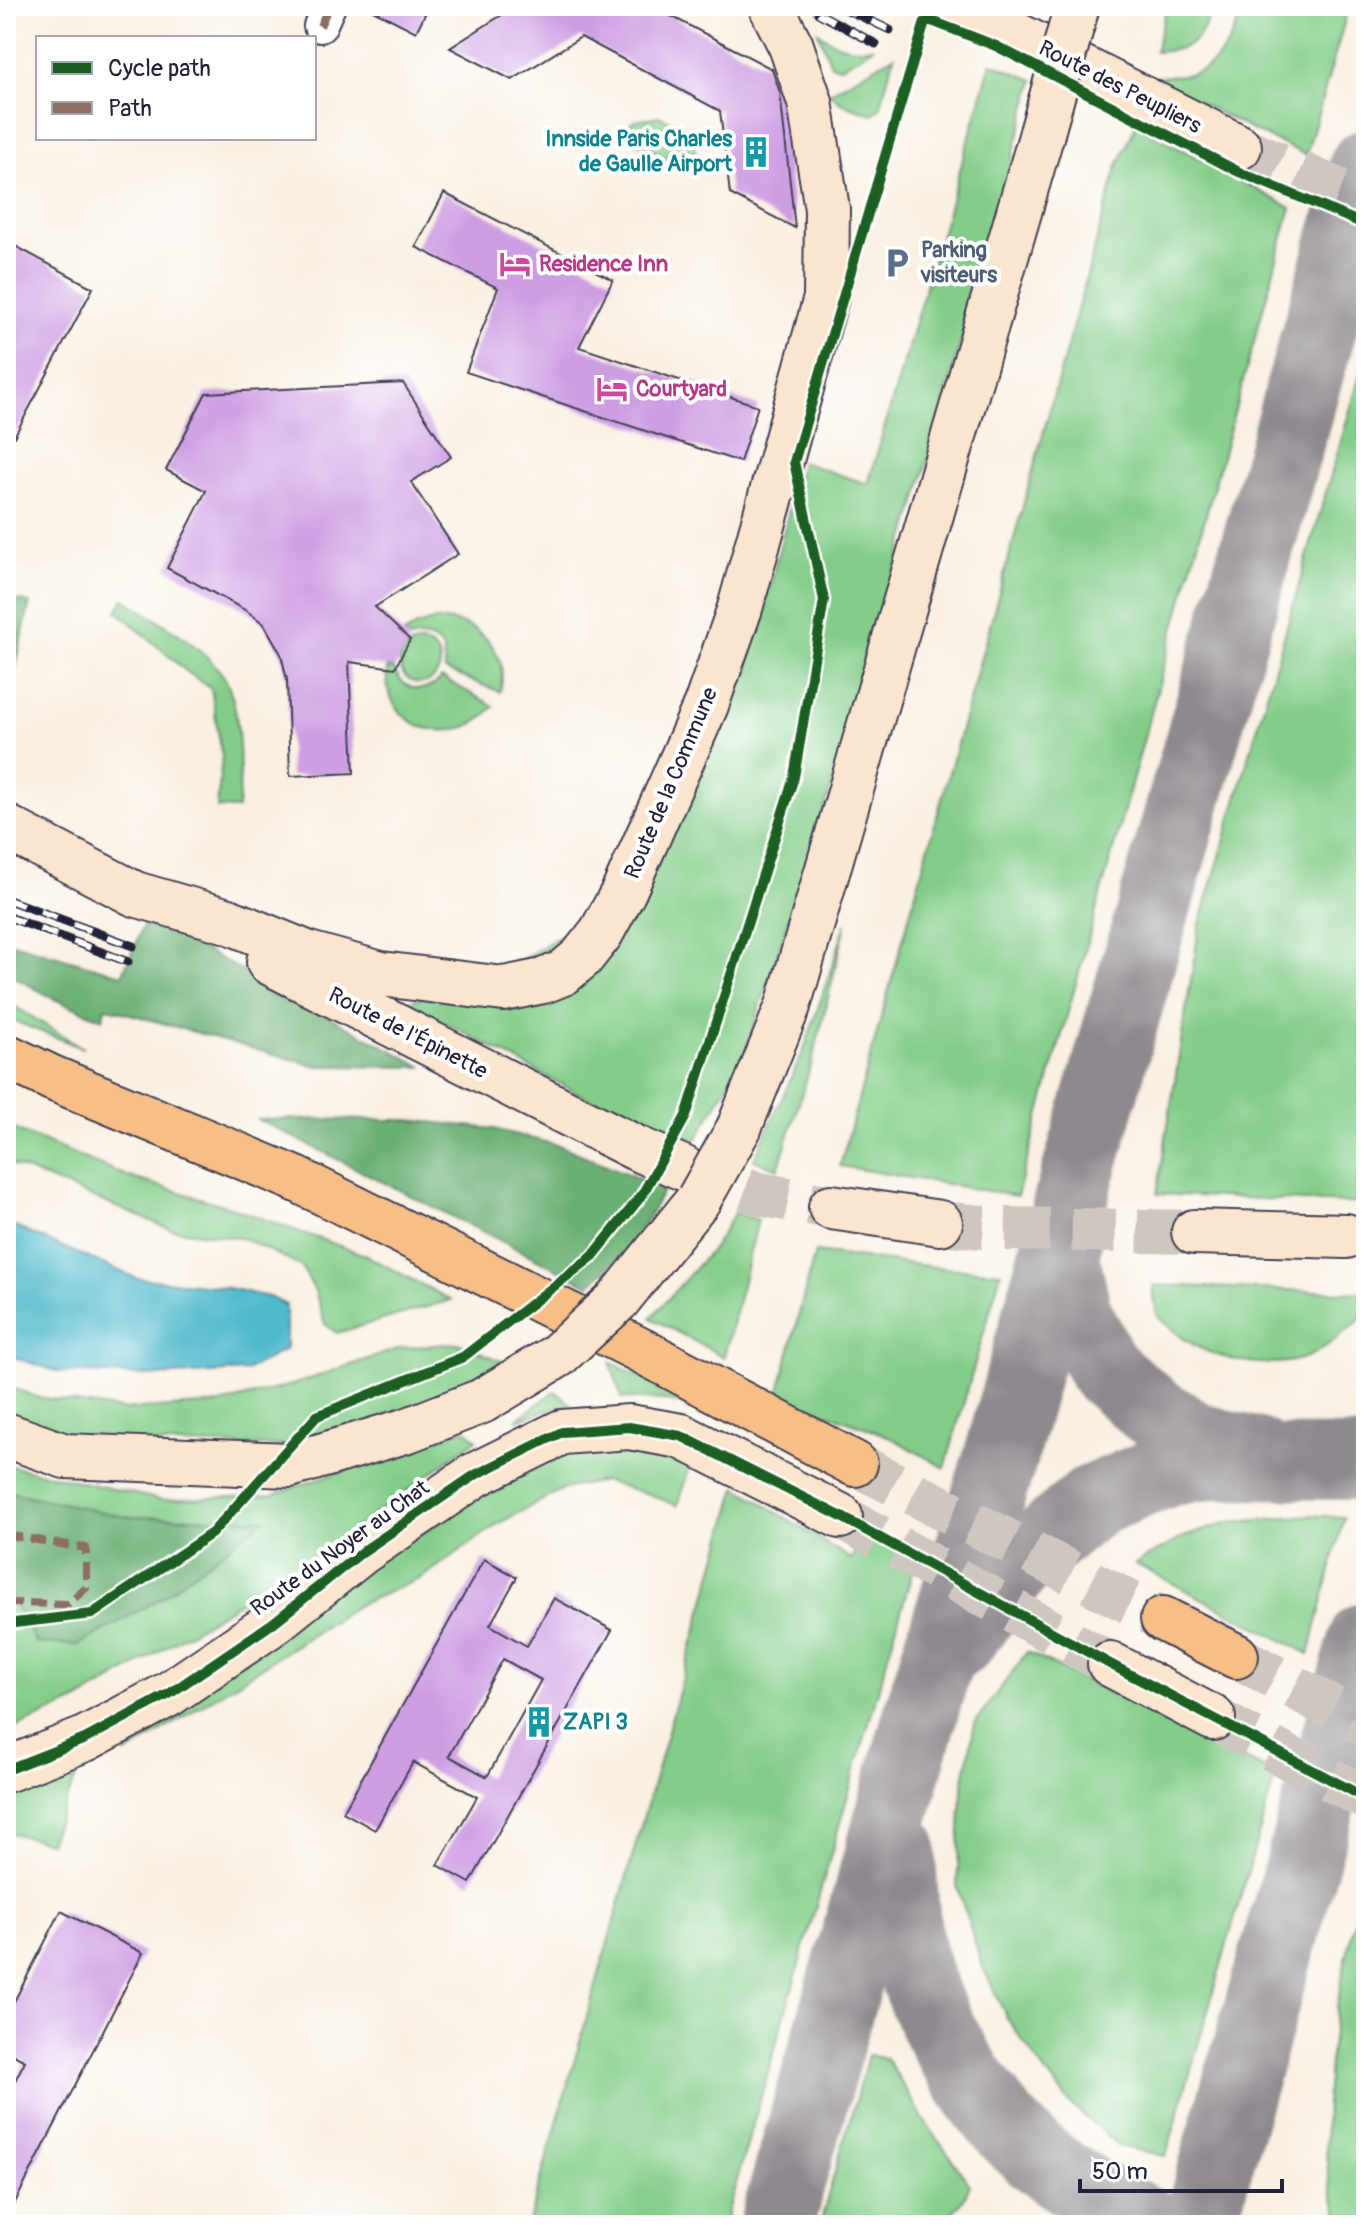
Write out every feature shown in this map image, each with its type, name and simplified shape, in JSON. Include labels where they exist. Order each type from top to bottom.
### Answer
[{"type":"main road","name":"Route de la Commune","points":[[6,827],[135,894],[228,921],[309,954],[381,974],[504,989],[543,981],[563,973],[582,957],[601,933],[624,891],[706,705],[740,608],[826,298],[827,209],[810,102],[791,46],[771,6]]},
{"type":"main road","name":"Route des Peupliers","points":[[959,6],[1239,147]]},
{"type":"main road","points":[[6,1435],[65,1456],[290,1465],[408,1430],[482,1401],[557,1356],[618,1300],[691,1183],[739,1128],[788,1006],[1077,6]]},
{"type":"main road","name":"Route de l'Épinette","points":[[135,894],[636,1148],[691,1183]]},
{"type":"main road","points":[[6,1056],[296,1179],[642,1351],[855,1464]]},
{"type":"main road","points":[[831,1207],[940,1223]]},
{"type":"main road","points":[[1194,1232],[1346,1236]]},
{"type":"main road","name":"Route du Noyer au Chat","points":[[6,1770],[85,1739],[169,1694],[273,1623],[362,1552],[475,1475],[562,1432],[629,1427],[681,1436],[840,1516]]},
{"type":"main road","name":"Route du Noyer au Chat","points":[[6,1746],[83,1712],[362,1552]]},
{"type":"main road","points":[[1163,1619],[1236,1656]]},
{"type":"main road","points":[[1110,1664],[1213,1718]]},
{"type":"green space","points":[[1167,6],[1213,6],[1204,28],[1194,41],[1179,49],[1155,52]]},
{"type":"green space","points":[[1243,6],[1349,6],[1306,155],[1152,77],[1192,74],[1215,61],[1232,35]]},
{"type":"green space","points":[[818,32],[844,46],[874,47],[841,67],[831,65]]},
{"type":"green space","points":[[894,56],[880,108],[873,114],[843,104],[829,93]]},
{"type":"green space","points":[[991,63],[1034,80],[916,502],[830,791],[743,1059],[696,1140],[585,1097],[407,1002],[497,974],[598,913],[662,842],[714,746],[771,583],[801,462],[868,484]]},
{"type":"green space","points":[[658,116],[676,124],[689,136],[696,153],[694,173],[618,132],[633,121]]},
{"type":"green space","points":[[1136,125],[1291,208],[1017,1196],[840,1166],[1117,167]]},
{"type":"green space","points":[[1366,355],[1366,1204],[1157,1194],[1199,928]]},
{"type":"green space","points":[[6,598],[30,603],[7,705],[6,705]]},
{"type":"green space","points":[[124,599],[201,651],[229,686],[237,720],[240,758],[238,809],[217,808],[222,756],[211,689],[117,611]]},
{"type":"green space","points":[[436,620],[464,624],[487,640],[500,663],[500,692],[445,670],[443,649],[436,642],[424,637],[409,639],[404,634]]},
{"type":"green space","points":[[420,643],[434,649],[440,663],[434,677],[420,683],[406,677],[400,663],[406,649]]},
{"type":"green space","points":[[387,668],[394,669],[409,686],[422,689],[442,678],[494,706],[478,720],[460,728],[442,731],[424,728],[396,707],[388,689]]},
{"type":"green space","points":[[146,919],[423,1067],[315,1066],[105,1007],[103,1019],[52,998],[6,972],[6,941],[122,975]]},
{"type":"green space","points":[[846,924],[814,1055],[778,1169],[754,1160],[804,1050]]},
{"type":"green space","points":[[6,1001],[83,1048],[6,1018]]},
{"type":"green space","points":[[257,1119],[410,1120],[494,1129],[561,1146],[664,1189],[633,1244],[589,1285]]},
{"type":"green space","points":[[6,1126],[132,1178],[230,1207],[365,1255],[451,1300],[337,1333],[325,1324],[315,1291],[301,1266],[245,1239],[170,1229],[6,1162]]},
{"type":"green space","points":[[735,1212],[758,1220],[724,1357],[651,1318],[714,1247]]},
{"type":"green space","points":[[815,1252],[1001,1272],[945,1468],[888,1436],[778,1395]]},
{"type":"green space","points":[[1153,1285],[1366,1293],[1366,1302],[1359,1321],[1317,1352],[1290,1361],[1254,1363],[1217,1355],[1185,1339],[1158,1316]]},
{"type":"green space","points":[[458,1343],[502,1361],[477,1380],[417,1410],[288,1446],[80,1443],[6,1418],[6,1386],[37,1397],[123,1410],[220,1404],[295,1384],[400,1348]]},
{"type":"green space","points":[[610,1362],[708,1411],[664,1400],[622,1398]]},
{"type":"green space","points":[[555,1391],[571,1404],[516,1420]]},
{"type":"green space","points":[[464,1429],[477,1439],[328,1548],[79,1700],[6,1732],[6,1588],[36,1643],[78,1645],[161,1598],[264,1519],[125,1517],[6,1491],[6,1465],[161,1500],[272,1495]]},
{"type":"green space","points":[[646,1444],[690,1466],[677,1506],[652,1495],[603,1481],[563,1489],[501,1522],[421,1578],[360,1604],[126,1754],[116,1743],[353,1576],[561,1446]]},
{"type":"green space","points":[[737,1487],[851,1559],[866,1531],[916,1559],[724,2225],[528,2225]]},
{"type":"green space","points":[[6,1491],[125,1517],[265,1519],[161,1598],[78,1645],[36,1643],[6,1588]]},
{"type":"green space","points":[[1309,1515],[1344,1517],[1309,1654],[1135,1564],[1181,1538],[1226,1523]]},
{"type":"green space","points":[[1027,1652],[1276,1774],[1166,2156],[1120,2146],[1074,2108],[1041,2067],[1007,2018],[982,1965],[957,1886],[962,1790],[975,1723]]},
{"type":"green space","points":[[82,1763],[49,1842],[6,1832],[6,1789],[29,1786]]},
{"type":"green space","points":[[1366,1880],[1366,2225],[1345,2225],[1332,2194],[1326,2153],[1326,2106],[1337,2005]]},
{"type":"green space","points":[[868,2056],[886,2058],[924,2120],[970,2185],[954,2210],[928,2225],[822,2225]]},
{"type":"water","points":[[6,1223],[136,1278],[223,1287],[269,1297],[286,1305],[286,1349],[246,1371],[158,1376],[59,1372],[6,1355]]},
{"type":"building","points":[[365,6],[429,6],[416,32]]},
{"type":"building","name":"Innside Paris Charles de Gaulle Airport","points":[[516,6],[652,6],[772,69],[780,93],[795,228],[730,194],[720,111],[581,37],[512,80],[450,48]]},
{"type":"building","points":[[444,193],[613,280],[579,347],[758,406],[740,462],[466,372],[498,288],[416,247]]},
{"type":"building","points":[[6,241],[93,288],[6,452]]},
{"type":"building","points":[[403,383],[451,457],[411,482],[458,554],[375,607],[410,640],[395,668],[349,662],[354,773],[290,776],[287,680],[281,654],[264,624],[247,611],[167,568],[206,491],[166,470],[206,393]]},
{"type":"building","name":"ZAPI 3","points":[[484,1559],[517,1577],[490,1625],[527,1646],[554,1598],[612,1630],[470,1883],[438,1865],[477,1797],[413,1762],[375,1830],[343,1812]],"holes":[[[503,1659],[541,1680],[487,1777],[449,1756]]]},
{"type":"building","points":[[61,1911],[143,1953],[6,2220],[6,2098],[25,2061],[6,2051],[6,2017]]},
{"type":"taxiway","points":[[776,2225],[927,1692],[1002,1452],[1070,1202],[1366,166]]},
{"type":"taxiway","points":[[1065,1238],[1063,1258],[1075,1313],[1104,1370],[1151,1410],[1196,1439],[1258,1455]]},
{"type":"taxiway","points":[[958,1641],[1017,1564],[1093,1501],[1167,1470],[1213,1462],[1366,1463]]},
{"type":"taxiway","points":[[1199,2225],[1366,1639]]},
{"type":"taxiway","points":[[900,1847],[902,1902],[910,1956],[930,2010],[959,2064],[996,2115],[1035,2155],[1076,2184],[1150,2225]]},
{"type":"tunnel","points":[[1239,147],[1366,202]]},
{"type":"tunnel","points":[[683,1168],[759,1194],[831,1207]]},
{"type":"tunnel","points":[[940,1223],[1003,1229],[1194,1232]]},
{"type":"tunnel","points":[[855,1464],[1163,1619]]},
{"type":"tunnel","points":[[840,1516],[1110,1664]]},
{"type":"tunnel","points":[[1236,1656],[1366,1726]]},
{"type":"tunnel","points":[[1213,1718],[1366,1798]]},
{"type":"railway","points":[[839,6],[890,30]]},
{"type":"railway","points":[[818,13],[876,44]]},
{"type":"railway","points":[[6,899],[133,946]]},
{"type":"railway","points":[[6,916],[128,962]]},
{"type":"marked path","points":[[320,26],[329,6]]},
{"type":"marked path","points":[[6,1535],[86,1548],[86,1588],[68,1604],[6,1603]]},
{"type":"cycle path","points":[[6,1624],[92,1614],[212,1533],[317,1416],[463,1357],[593,1256],[642,1195],[686,1116],[794,777],[824,600],[794,462],[925,22],[932,21],[996,46],[1239,172],[1366,225]]},
{"type":"cycle path","points":[[6,1770],[85,1739],[169,1694],[273,1623],[362,1552],[475,1475],[562,1432],[629,1427],[681,1436],[840,1516],[1110,1664],[1366,1798]]},
{"type":"place","name":"Innside Paris Charles de Gaulle Airport","points":[[756,152]]},
{"type":"place","name":"Parking visiteurs","points":[[897,263]]},
{"type":"place","name":"Residence Inn","points":[[515,264]]},
{"type":"place","name":"Courtyard","points":[[612,389]]},
{"type":"place","name":"ZAPI 3","points":[[539,1722]]}]
